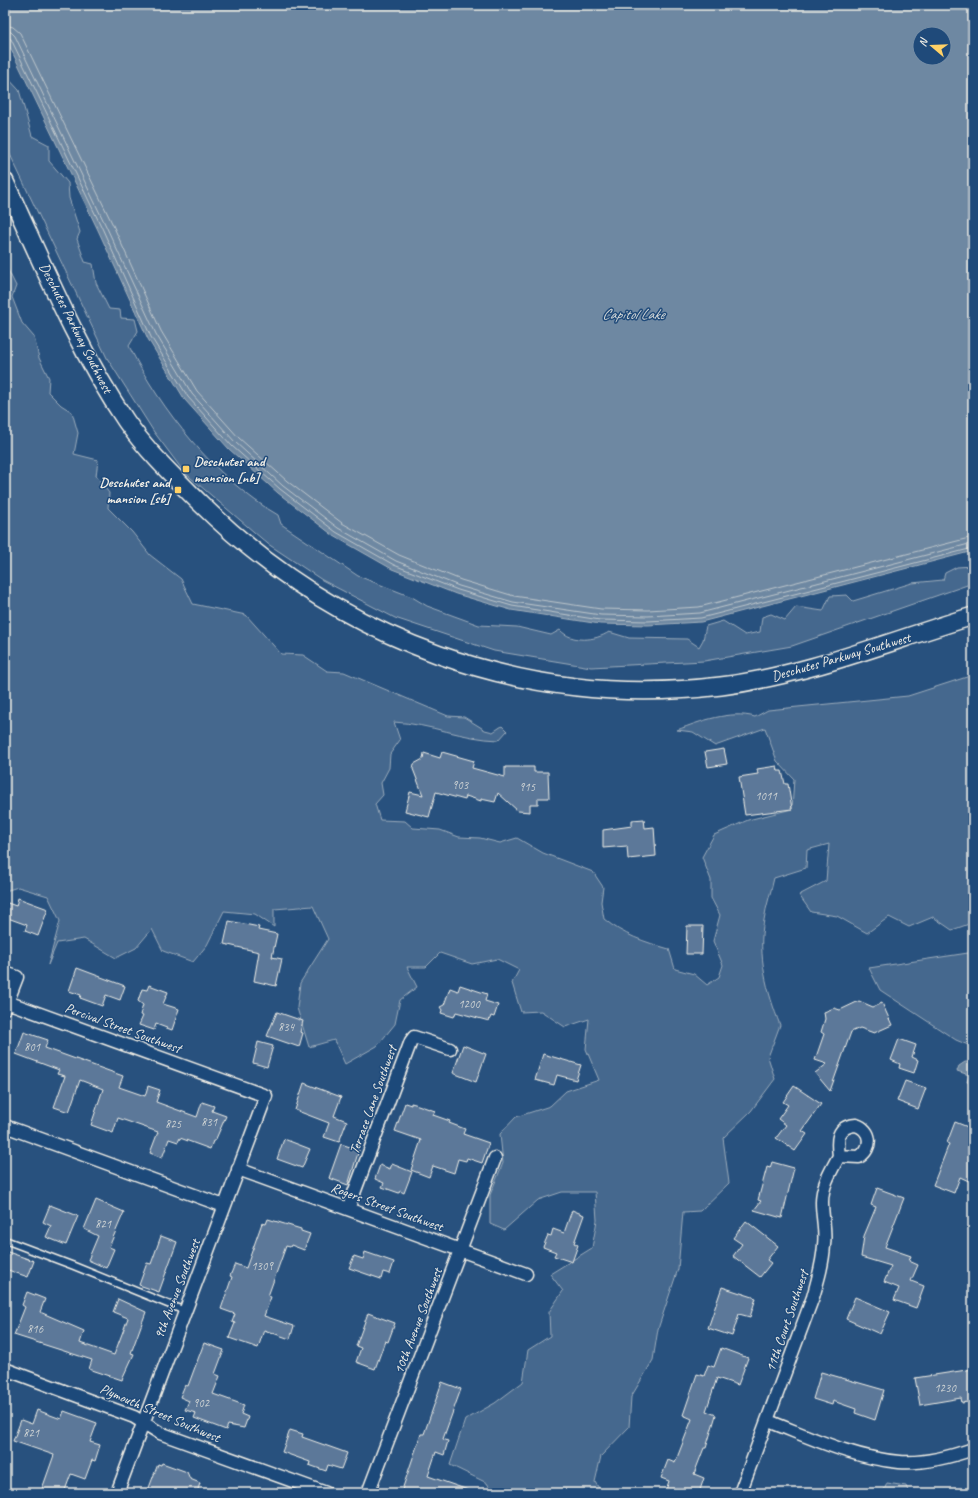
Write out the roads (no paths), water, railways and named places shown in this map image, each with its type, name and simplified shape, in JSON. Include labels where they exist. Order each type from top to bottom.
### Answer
[{"type":"street","name":"Deschutes Parkway Southwest","points":[[5,182],[78,339],[101,382],[128,424],[159,461],[220,523],[258,555],[283,573],[329,604],[421,648],[476,668],[536,681],[603,689],[660,690],[720,686],[786,675],[973,616]]},
{"type":"street","name":"Percival Street Southwest","points":[[5,973],[17,977],[6,1005],[266,1096]]},
{"type":"street","name":"Terrace Lane Southwest","points":[[348,1208],[411,1041],[414,1037],[450,1049]]},
{"type":"street","name":"9th Avenue Southwest","points":[[117,1493],[266,1096]]},
{"type":"street","points":[[5,1126],[224,1206]]},
{"type":"street","name":"11th Court Southwest","points":[[740,1493],[768,1421],[813,1297],[821,1270],[824,1244],[822,1201],[824,1188],[827,1177],[839,1156]]},
{"type":"street","name":"10th Avenue Southwest","points":[[368,1493],[462,1250],[495,1158]]},
{"type":"street","name":"Rogers Street Southwest","points":[[238,1169],[526,1274]]},
{"type":"street","name":"Plymouth Street Southwest","points":[[5,1369],[134,1417],[160,1433],[326,1493]]},
{"type":"street","points":[[768,1421],[862,1456],[899,1462],[929,1461],[957,1455],[973,1449]]},
{"type":"lane","points":[[5,1240],[185,1311]]},
{"type":"water","name":"Capitol Lake","points":[[5,5],[973,5],[973,551],[701,622],[648,625],[600,624],[511,610],[456,594],[392,569],[334,536],[278,493],[229,449],[185,400],[148,339],[98,230],[5,37]]},
{"type":"water","points":[[965,1062],[973,1062],[973,1084],[967,1082],[969,1075],[957,1071],[959,1066]]},
{"type":"place","name":"Deschutes and mansion [nb]","points":[[186,469]]},
{"type":"place","name":"Deschutes and mansion [sb]","points":[[178,490]]}]
